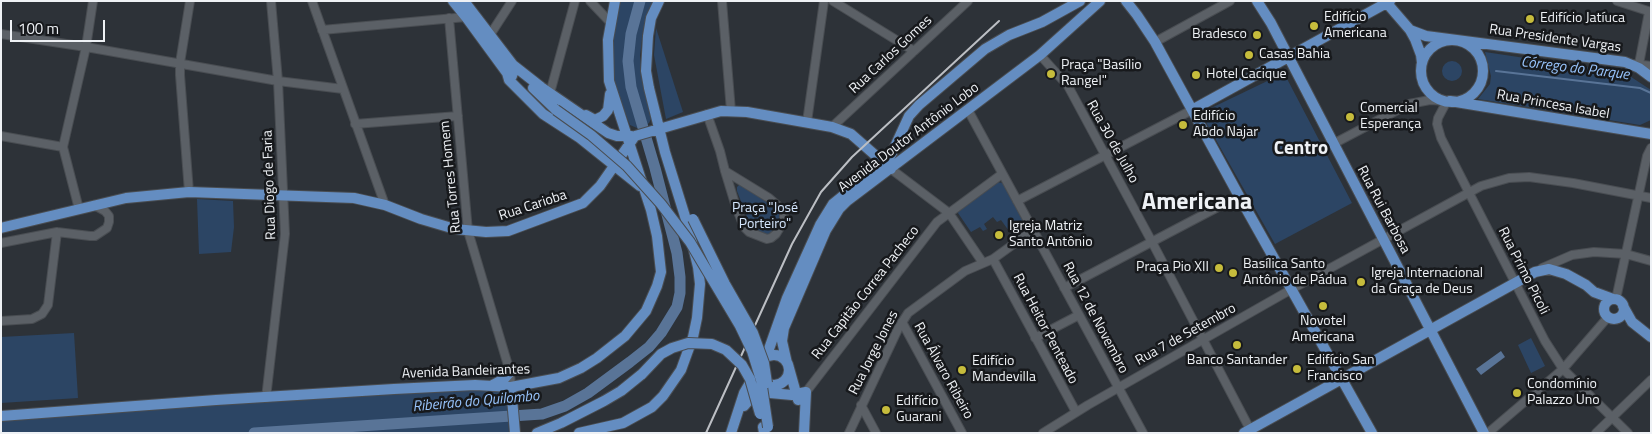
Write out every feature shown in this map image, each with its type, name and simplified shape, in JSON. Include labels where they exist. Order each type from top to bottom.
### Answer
[{"type":"main road","points":[[453,1],[510,69],[550,93],[612,135],[628,139],[707,114],[731,111],[747,112],[832,126],[851,134],[888,166]]},
{"type":"main road","points":[[464,1],[490,35],[510,69],[510,80],[543,114],[591,144],[598,141],[599,134],[594,124]]},
{"type":"main road","name":"Avenida Bandeirantes","points":[[1,416],[394,389],[511,387],[552,380],[581,368],[597,358],[625,336],[646,311],[657,286],[660,272],[657,236],[647,197],[609,81],[607,51],[610,22],[615,1]]},
{"type":"main road","points":[[579,433],[623,423],[652,407],[673,383],[681,370],[691,344],[697,318],[699,301],[698,267],[688,226],[656,130],[649,88],[646,55],[651,18],[659,1]]},
{"type":"main road","name":"Avenida Doutor Antônio Lobo","points":[[804,431],[801,393],[793,380],[782,341],[784,328],[826,230],[839,209],[888,166],[909,116],[967,62],[985,48],[1042,22],[1080,1]]},
{"type":"main road","name":"Avenida Doutor Antônio Lobo","points":[[731,433],[744,393],[762,363],[772,341],[787,298],[820,225],[834,204],[968,110],[1040,55],[1100,1]]},
{"type":"main road","points":[[1126,1],[1138,15],[1155,42],[1372,433]]},
{"type":"main road","name":"Rua Rui Barbosa","points":[[1257,1],[1486,433]]},
{"type":"main road","points":[[1192,110],[1387,2],[1410,30],[1419,47],[1423,80],[1436,96],[1448,101],[1464,99],[1475,92],[1481,82],[1483,73],[1482,61],[1475,49],[1456,40],[1443,41],[1431,48],[1422,66]]},
{"type":"main road","name":"Rua Presidente Vargas","points":[[1410,30],[1426,36],[1625,62]]},
{"type":"main road","points":[[1625,62],[1639,68],[1651,77]]},
{"type":"main road","points":[[510,69],[516,72],[546,99],[552,107],[591,135],[627,166],[661,204],[690,242],[749,344],[761,380],[766,430]]},
{"type":"main road","points":[[577,111],[595,120],[603,116],[608,110],[611,100],[609,81]]},
{"type":"main road","name":"Rua Princesa Isabel","points":[[1448,101],[1651,134]]},
{"type":"main road","points":[[580,138],[614,167],[637,183],[647,197]]},
{"type":"main road","name":"Rua Carioba","points":[[1,228],[126,198],[189,192],[347,198],[385,205],[432,223],[468,231],[508,231],[576,207],[590,198],[614,167],[628,139]]},
{"type":"main road","points":[[671,174],[712,260],[747,321],[759,347],[767,378],[766,430]]},
{"type":"main road","points":[[1249,432],[1430,328],[1535,272],[1550,270],[1566,274],[1582,282],[1594,292],[1618,301],[1632,322],[1651,337]]},
{"type":"main road","points":[[1594,292],[1608,316],[1632,322]]},
{"type":"main road","points":[[1608,316],[1617,318],[1622,315],[1618,301]]},
{"type":"main road","points":[[1608,316],[1605,303],[1618,301]]},
{"type":"main road","points":[[537,433],[562,423],[621,391],[642,374],[661,354],[680,345],[696,342],[719,347],[738,359],[746,371],[753,388],[766,430]]},
{"type":"main road","points":[[735,433],[744,406],[756,388],[764,384],[773,385],[782,382],[788,376],[788,365],[784,359],[775,355],[766,358],[762,363],[761,376],[769,384]]},
{"type":"main road","points":[[490,386],[504,379],[510,372]]},
{"type":"main road","points":[[782,394],[791,390],[793,380]]},
{"type":"main road","points":[[511,387],[514,428]]},
{"type":"main road","points":[[744,406],[756,395],[801,393]]},
{"type":"street","points":[[79,209],[62,147],[86,47],[93,1]]},
{"type":"street","points":[[189,192],[180,63],[190,1]]},
{"type":"street","name":"Rua Diogo de Faria","points":[[266,398],[285,234],[278,82],[271,1]]},
{"type":"street","points":[[312,1],[385,205]]},
{"type":"street","points":[[490,35],[512,1]]},
{"type":"street","points":[[550,93],[575,1]]},
{"type":"street","points":[[590,1],[610,22]]},
{"type":"street","points":[[722,1],[731,111]]},
{"type":"street","points":[[807,122],[824,1]]},
{"type":"street","points":[[833,1],[914,51]]},
{"type":"street","points":[[1155,42],[1230,1]]},
{"type":"street","points":[[1617,1],[1650,12],[1638,64]]},
{"type":"street","name":"Rua Carlos Gomes","points":[[832,126],[966,2]]},
{"type":"street","points":[[322,30],[466,17]]},
{"type":"street","name":"Rua Torres Homem","points":[[449,18],[468,231],[510,372],[511,387]]},
{"type":"street","points":[[1,34],[180,63],[278,82],[343,89]]},
{"type":"street","name":"Rua 30 de Julho","points":[[1040,55],[1068,86],[1204,340],[1249,432]]},
{"type":"street","name":"Rua Presidente Vargas","points":[[1625,62],[1651,66]]},
{"type":"street","points":[[1333,144],[1409,104],[1420,101],[1448,101]]},
{"type":"street","name":"Rua Primo Picoli","points":[[1448,101],[1438,118],[1438,131],[1545,341],[1563,369],[1628,433]]},
{"type":"street","name":"Rua 12 de Novembro","points":[[968,110],[1143,433]]},
{"type":"street","points":[[1017,201],[1192,110]]},
{"type":"street","points":[[707,114],[744,227],[749,232],[766,239],[771,238],[776,234],[784,221],[784,211],[770,198],[726,171]]},
{"type":"street","points":[[355,124],[458,116]]},
{"type":"street","points":[[1,136],[62,147]]},
{"type":"street","points":[[1618,301],[1647,156],[1651,148]]},
{"type":"street","points":[[888,166],[949,213],[982,263]]},
{"type":"street","name":"Rua Capitão Correa Pacheco","points":[[801,393],[938,222],[1002,174]]},
{"type":"street","name":"Rua 7 de Setembro","points":[[1043,433],[1053,430],[1076,412],[1292,289],[1469,192],[1495,181],[1529,177],[1651,198]]},
{"type":"street","points":[[1064,288],[1239,196]]},
{"type":"street","points":[[1,243],[57,232],[90,236],[102,232],[107,228],[108,216],[105,211],[94,205]]},
{"type":"street","name":"Rua Jorge Jones","points":[[849,433],[861,405],[908,313],[965,271],[994,259],[1033,230]]},
{"type":"street","points":[[1,321],[32,318],[42,314],[48,305],[57,232]]},
{"type":"street","points":[[1535,272],[1560,259],[1582,252],[1626,254],[1651,261]]},
{"type":"street","name":"Rua Heitor Penteado","points":[[994,259],[1076,412]]},
{"type":"street","points":[[1035,338],[1079,314]]},
{"type":"street","points":[[1486,433],[1563,369],[1608,316]]},
{"type":"street","name":"Rua Álvaro Ribeiro","points":[[902,322],[962,433]]},
{"type":"street","points":[[1596,433],[1651,380]]},
{"type":"street","points":[[861,405],[876,433]]},
{"type":"green space","points":[[620,1],[654,1],[648,11],[640,56],[643,83],[651,119],[642,128],[630,125],[616,92],[612,67],[611,37]]},
{"type":"green space","points":[[656,28],[683,112],[666,119],[654,55]]},
{"type":"green space","points":[[1485,52],[1625,73],[1651,90],[1651,120],[1640,125],[1478,99],[1490,84],[1491,76]]},
{"type":"green space","points":[[1452,61],[1459,64],[1462,71],[1459,78],[1452,81],[1445,78],[1442,71],[1445,64]]},
{"type":"green space","points":[[1284,73],[1352,203],[1275,244],[1203,117],[1207,110]]},
{"type":"green space","points":[[997,182],[1003,183],[1025,227],[1016,232],[1013,228],[1009,231],[1001,220],[997,222],[993,217],[984,224],[987,229],[983,231],[980,227],[971,232],[958,213],[959,209]]},
{"type":"green space","name":"Praça \"José Porteiro\"","points":[[740,184],[779,208],[782,219],[771,235],[756,229],[749,222],[737,191],[737,187]]},
{"type":"green space","points":[[197,199],[233,201],[234,227],[231,252],[199,254]]},
{"type":"green space","points":[[74,333],[78,398],[1,403],[1,337]]},
{"type":"green space","points":[[1531,338],[1545,366],[1531,373],[1518,345]]},
{"type":"green space","points":[[475,390],[507,391],[509,433],[1,433],[1,420],[216,404]]},
{"type":"shaded area","points":[[1501,351],[1505,357],[1481,375],[1476,369]]},
{"type":"waterway","name":"Ribeirão do Quilombo","points":[[254,433],[542,414],[565,406],[588,393],[649,347],[661,333],[677,307],[680,293],[680,277],[677,253],[631,87],[628,61],[631,34],[640,1]]},
{"type":"waterway","name":"Córrego do Parque","points":[[1496,71],[1640,88],[1651,93]]},
{"type":"railway","points":[[706,433],[792,244],[821,192],[852,157],[999,21]]},
{"type":"place","name":"Edifício Jatíuca","points":[[1530,19]]},
{"type":"place","name":"Edifício Americana","points":[[1314,26]]},
{"type":"place","name":"Bradesco","points":[[1257,35]]},
{"type":"place","name":"Casas Bahia","points":[[1249,55]]},
{"type":"place","name":"Praça \"Basílio Rangel\"","points":[[1051,74]]},
{"type":"place","name":"Hotel Cacique","points":[[1196,75]]},
{"type":"place","name":"Comercial Esperança","points":[[1350,117]]},
{"type":"place","name":"Edifício Abdo Najar","points":[[1183,125]]},
{"type":"place","name":"Igreja Matriz Santo Antônio","points":[[999,235]]},
{"type":"place","name":"Praça Pio XII","points":[[1219,268]]},
{"type":"place","name":"Basílica Santo Antônio de Pádua","points":[[1233,273]]},
{"type":"place","name":"Igreja Internacional da Graça de Deus","points":[[1361,282]]},
{"type":"place","name":"Novotel Americana","points":[[1323,306]]},
{"type":"place","name":"Banco Santander","points":[[1237,345]]},
{"type":"place","name":"Edifício San Francisco","points":[[1297,369]]},
{"type":"place","name":"Edifício Mandevilla","points":[[962,370]]},
{"type":"place","name":"Condomínio Palazzo Uno","points":[[1517,393]]},
{"type":"place","name":"Edifício Guarani","points":[[886,410]]},
{"type":"district","name":"Centro","points":[[1301,149]]},
{"type":"district","name":"Americana","points":[[1197,203]]}]
